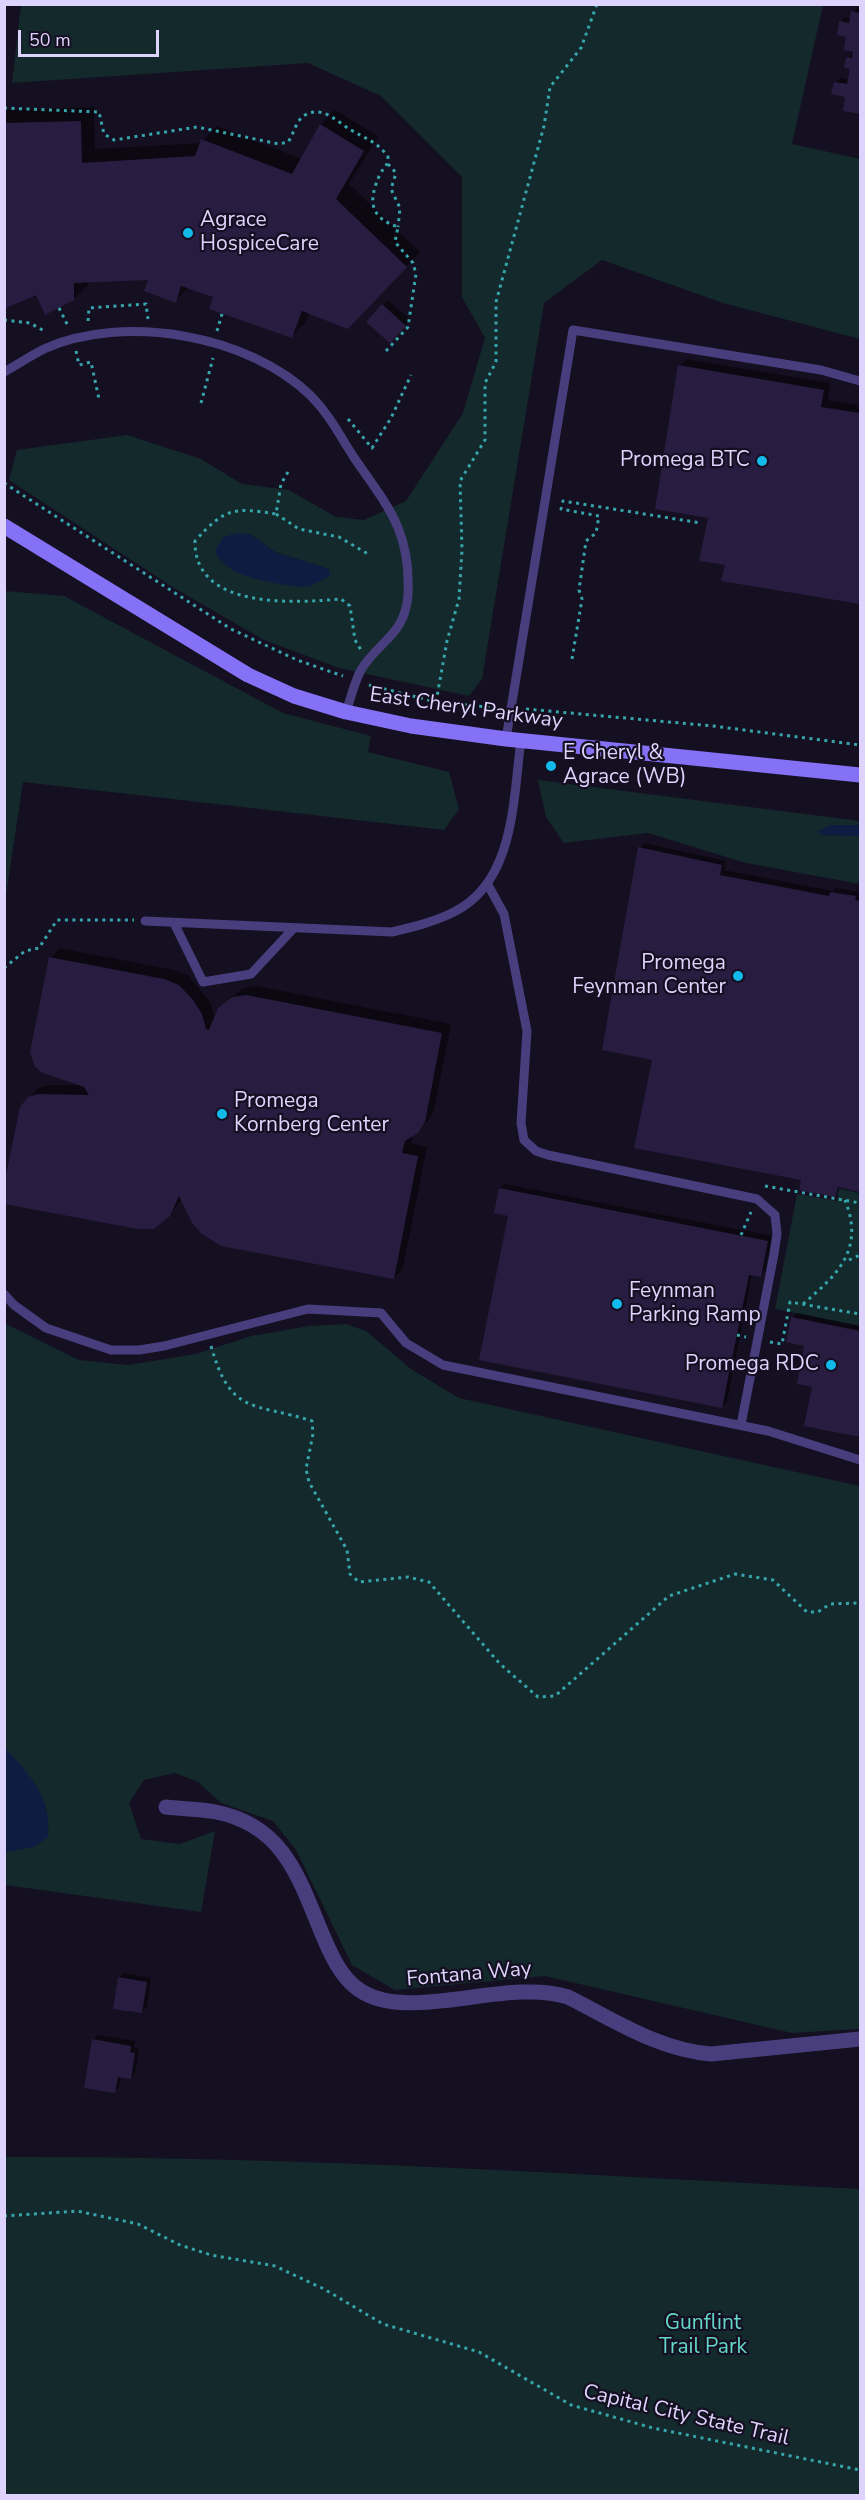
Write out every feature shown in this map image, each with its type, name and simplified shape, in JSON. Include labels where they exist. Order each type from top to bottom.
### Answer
[{"type":"street","name":"East Cheryl Parkway","points":[[4,526],[248,675],[294,696],[346,712],[411,726],[514,740],[861,775]]},
{"type":"street","name":"Fontana Way","points":[[166,1807],[216,1812],[246,1821],[281,1847],[297,1874],[330,1952],[343,1974],[358,1989],[377,1998],[391,2002],[417,2003],[502,1991],[552,1992],[568,1997],[671,2048],[711,2054],[861,2039]]},
{"type":"lane","points":[[145,921],[393,932],[424,924],[456,911],[488,885],[507,836],[514,740],[573,330],[821,370],[861,381]]},
{"type":"lane","points":[[4,372],[45,349],[103,334],[134,332],[174,335],[231,349],[282,372],[312,397],[332,421],[393,513],[405,544],[408,596],[399,625],[387,643],[367,662],[356,681],[346,712]]},
{"type":"lane","points":[[488,885],[504,914],[527,1031],[521,1122],[524,1140],[536,1151],[548,1155],[757,1199],[775,1215],[777,1234],[741,1425]]},
{"type":"lane","points":[[174,923],[203,982],[251,974],[293,929]]},
{"type":"lane","points":[[4,1294],[14,1305],[46,1329],[111,1350],[139,1350],[208,1336],[308,1309],[381,1313],[406,1343],[443,1365],[768,1431],[861,1460]]},
{"type":"path","points":[[436,702],[447,641],[459,599],[462,550],[460,481],[485,440],[485,383],[496,362],[496,302],[544,126],[550,87],[581,48],[597,4]]},
{"type":"path","points":[[4,108],[99,112],[104,134],[114,141],[197,127],[279,144],[288,142],[297,123],[305,115],[318,112],[329,114],[351,130],[375,141],[388,157],[388,164],[381,174],[372,202],[375,213],[384,222],[398,228]]},
{"type":"path","points":[[385,352],[408,327],[417,274],[413,263],[395,242],[400,208],[391,189],[396,173],[388,164]]},
{"type":"path","points":[[59,308],[74,341],[79,365],[91,362],[99,399]]},
{"type":"path","points":[[201,403],[213,356]]},
{"type":"path","points":[[340,412],[357,428],[362,439],[372,448],[391,418],[411,375]]},
{"type":"path","points":[[276,514],[281,484],[288,472]]},
{"type":"path","points":[[4,483],[231,629],[297,660],[347,678]]},
{"type":"path","points":[[572,659],[582,599],[579,590],[586,541],[596,533],[599,516],[561,509],[562,501],[701,523]]},
{"type":"path","points":[[367,662],[355,640],[350,606],[341,599],[287,603],[256,600],[229,590],[206,575],[195,558],[195,541],[211,524],[229,511],[248,509],[276,514],[299,529],[339,537],[368,554]]},
{"type":"path","points":[[367,685],[436,702],[490,708]]},
{"type":"path","points":[[536,709],[713,726],[861,745]]},
{"type":"path","points":[[4,968],[25,951],[39,948],[57,920],[145,921]]},
{"type":"path","points":[[741,1236],[763,1186],[861,1203]]},
{"type":"path","points":[[803,1304],[836,1276],[849,1260],[855,1235],[854,1214],[845,1200]]},
{"type":"path","points":[[849,1260],[861,1255]]},
{"type":"path","points":[[737,1335],[782,1344],[790,1302],[861,1314]]},
{"type":"path","points":[[208,1336],[219,1375],[237,1398],[252,1407],[312,1421],[313,1434],[306,1469],[309,1482],[347,1550],[350,1574],[359,1582],[408,1576],[429,1582],[500,1664],[538,1697],[555,1696],[669,1596],[735,1574],[773,1580],[807,1612],[818,1612],[830,1604],[861,1603]]},
{"type":"path","name":"Capital City State Trail","points":[[4,2216],[77,2211],[138,2224],[180,2245],[211,2255],[275,2266],[324,2289],[383,2324],[479,2352],[571,2405],[653,2428],[861,2470]]},
{"type":"green space","points":[[21,5],[823,5],[792,144],[860,159],[860,339],[723,303],[602,260],[544,303],[482,679],[469,696],[339,668],[264,640],[174,588],[9,480],[17,450],[127,435],[201,459],[242,484],[289,490],[336,517],[364,520],[406,501],[463,413],[485,338],[462,297],[462,177],[381,96],[308,63],[12,83]],"holes":[[[250,534],[275,552],[328,569],[285,585]]]},
{"type":"green space","points":[[5,591],[64,596],[283,713],[371,736],[368,752],[449,772],[459,809],[444,830],[23,782],[5,902]]},
{"type":"green space","points":[[538,780],[860,821],[860,825],[832,825],[823,835],[860,836],[860,884],[746,863],[648,833],[564,843],[546,817]]},
{"type":"green space","points":[[839,1189],[860,1193],[860,1326],[775,1309],[797,1194],[837,1201]]},
{"type":"green space","points":[[4,1323],[79,1360],[128,1365],[196,1354],[251,1336],[309,1326],[346,1324],[366,1331],[411,1369],[459,1398],[860,1486],[860,2029],[792,2033],[545,1976],[395,1990],[352,1965],[296,1850],[273,1821],[221,1803],[198,1782],[175,1773],[144,1780],[129,1803],[141,1839],[180,1844],[215,1831],[201,1912],[5,1885]]},
{"type":"green space","name":"Gunflint Trail Park","points":[[5,2157],[219,2159],[326,2163],[860,2189],[860,2495],[5,2495]]},
{"type":"water","points":[[238,533],[250,534],[275,552],[329,569],[330,576],[310,586],[301,587],[240,574],[229,568],[215,551],[223,537]]},
{"type":"water","points":[[832,825],[860,825],[860,836],[822,835],[818,831]]},
{"type":"water","points":[[4,1747],[37,1788],[43,1799],[48,1823],[48,1837],[34,1847],[6,1852]]},
{"type":"building","points":[[851,11],[860,13],[860,114],[843,111],[845,97],[831,94],[834,82],[847,84],[850,69],[844,68],[846,57],[852,58],[853,52],[844,50],[846,37],[837,35],[839,21],[849,23]]},
{"type":"building","name":"Agrace HospiceCare","points":[[81,121],[82,163],[195,156],[201,139],[292,174],[320,124],[364,151],[336,199],[407,267],[348,329],[302,311],[292,338],[209,309],[213,297],[181,286],[176,303],[144,291],[148,280],[74,283],[74,300],[45,315],[36,295],[4,309],[4,123]]},
{"type":"building","points":[[382,304],[406,326],[390,343],[366,322]]},
{"type":"building","name":"Promega BTC","points":[[678,365],[824,390],[821,407],[860,413],[860,604],[721,581],[725,565],[699,561],[708,518],[655,509]]},
{"type":"building","name":"Promega Feynman Center","points":[[638,847],[722,865],[720,875],[829,896],[830,892],[856,896],[855,900],[860,901],[860,1192],[838,1187],[835,1197],[799,1190],[801,1180],[634,1148],[652,1060],[602,1050]]},
{"type":"building","name":"Promega Kornberg Center","points":[[49,957],[164,979],[179,985],[193,1000],[202,1014],[206,1029],[209,1030],[218,1008],[232,997],[246,995],[442,1033],[425,1122],[418,1133],[405,1141],[402,1153],[418,1156],[394,1279],[221,1246],[202,1234],[192,1223],[179,1196],[170,1216],[154,1229],[138,1229],[4,1204],[4,1185],[20,1107],[28,1097],[38,1094],[89,1095],[84,1087],[41,1072],[35,1067],[30,1052]]},
{"type":"building","name":"Feynman Parking Ramp","points":[[499,1188],[768,1241],[761,1277],[749,1275],[722,1408],[479,1360],[508,1216],[494,1213]]},
{"type":"building","name":"Promega RDC","points":[[791,1317],[860,1331],[860,1437],[804,1426],[812,1387],[797,1384],[804,1346],[786,1342]]},
{"type":"building","points":[[118,1977],[147,1982],[142,2013],[113,2009]]},
{"type":"building","points":[[92,2039],[131,2046],[130,2052],[135,2053],[131,2079],[118,2077],[115,2093],[84,2088]]},
{"type":"place","name":"Agrace HospiceCare","points":[[188,233]]},
{"type":"place","name":"Promega BTC","points":[[762,461]]},
{"type":"place","name":"E Cheryl & Agrace (WB)","points":[[551,766]]},
{"type":"place","name":"Promega Feynman Center","points":[[738,976]]},
{"type":"place","name":"Promega Kornberg Center","points":[[222,1114]]},
{"type":"place","name":"Feynman Parking Ramp","points":[[617,1304]]},
{"type":"place","name":"Promega RDC","points":[[831,1365]]}]
